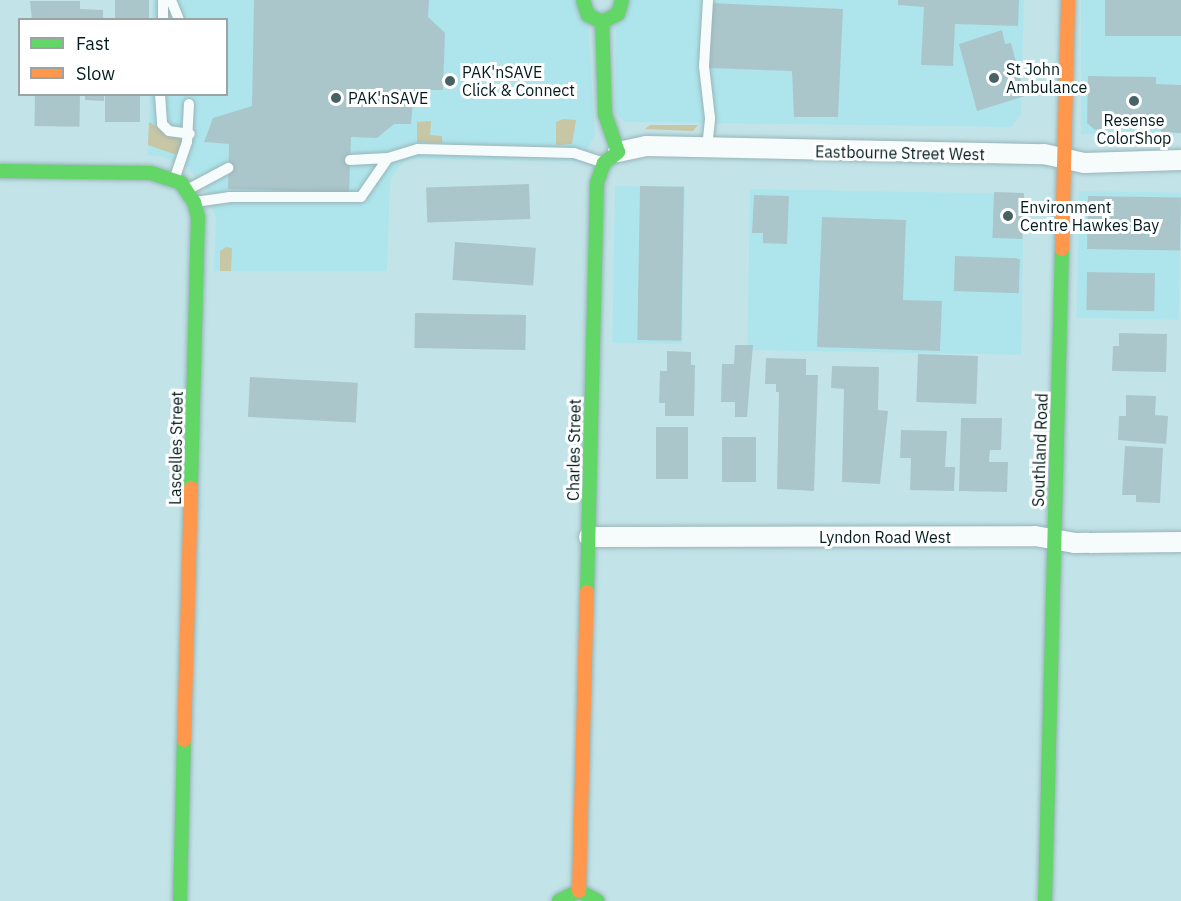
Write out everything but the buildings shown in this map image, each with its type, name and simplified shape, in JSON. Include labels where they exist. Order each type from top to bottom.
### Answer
[{"type":"street","points":[[583,0],[588,15],[602,22]]},
{"type":"street","points":[[602,22],[618,14],[622,0]]},
{"type":"street","name":"Southland Road","points":[[1045,901],[1068,0]]},
{"type":"street","points":[[602,22],[604,115],[611,157]]},
{"type":"street","name":"Eastbourne Street West","points":[[611,157],[630,147],[1064,158],[1084,162],[1181,160]]},
{"type":"street","name":"Charles Street","points":[[579,891],[597,183],[611,157]]},
{"type":"street","points":[[0,171],[151,173],[174,180],[190,196]]},
{"type":"street","name":"Lascelles Street","points":[[180,901],[198,237],[190,196]]},
{"type":"street","name":"Lyndon Road West","points":[[589,537],[1054,539],[1097,543],[1181,542]]},
{"type":"street","points":[[559,901],[579,891],[598,901]]},
{"type":"lane","points":[[163,0],[163,18]]},
{"type":"lane","points":[[171,0],[178,18]]},
{"type":"lane","points":[[706,148],[710,118],[704,66],[708,0]]},
{"type":"lane","points":[[160,96],[162,124],[169,131],[189,134]]},
{"type":"lane","points":[[174,180],[189,134],[189,104]]},
{"type":"lane","points":[[350,160],[388,158],[418,149],[574,153],[611,157]]},
{"type":"lane","points":[[190,196],[361,197],[388,158]]},
{"type":"lane","points":[[190,196],[228,168]]},
{"type":"shaded area","points":[[153,0],[578,0],[588,23],[595,135],[581,161],[410,159],[400,165],[390,181],[387,271],[214,271],[216,219],[206,189],[188,168],[164,157],[148,155],[150,96],[228,96],[228,18],[152,18]]},
{"type":"shaded area","points":[[616,0],[1024,0],[1021,115],[1011,127],[625,122],[615,113]]},
{"type":"shaded area","points":[[1081,0],[1181,0],[1181,134],[1081,134]]},
{"type":"shaded area","points":[[615,186],[685,187],[682,344],[612,343]]},
{"type":"shaded area","points":[[750,189],[1024,194],[1021,355],[747,350]]},
{"type":"shaded area","points":[[1079,191],[1181,193],[1179,320],[1077,318]]},
{"type":"green space","points":[[563,119],[576,120],[572,144],[556,145],[556,122]]},
{"type":"green space","points":[[431,121],[430,135],[442,136],[442,143],[417,142],[417,122]]},
{"type":"green space","points":[[149,122],[183,141],[177,155],[148,145]]},
{"type":"green space","points":[[650,125],[698,125],[693,131],[645,129]]},
{"type":"green space","points":[[226,247],[232,248],[231,271],[220,271],[220,251]]},
{"type":"traffic: fast","points":[[583,0],[588,15],[602,22],[618,14],[622,0]]},
{"type":"traffic: fast","points":[[587,592],[597,183],[604,163],[618,152],[605,115],[602,22]]},
{"type":"traffic: fast","points":[[0,171],[151,173],[181,183],[194,202],[198,217],[191,488]]},
{"type":"traffic: fast","points":[[1045,901],[1062,249]]},
{"type":"traffic: fast","points":[[180,901],[184,740]]},
{"type":"traffic: fast","points":[[559,901],[579,891],[598,901]]},
{"type":"traffic: slow","points":[[1062,249],[1068,0]]},
{"type":"traffic: slow","points":[[184,740],[191,488]]},
{"type":"traffic: slow","points":[[579,891],[587,592]]},
{"type":"place","name":"St John Ambulance","points":[[994,78]]},
{"type":"place","name":"PAK'nSAVE Click & Connect","points":[[450,81]]},
{"type":"place","name":"PAK'nSAVE","points":[[336,98]]},
{"type":"place","name":"Resense ColorShop","points":[[1134,101]]},
{"type":"place","name":"Environment Centre Hawkes Bay","points":[[1008,216]]}]
